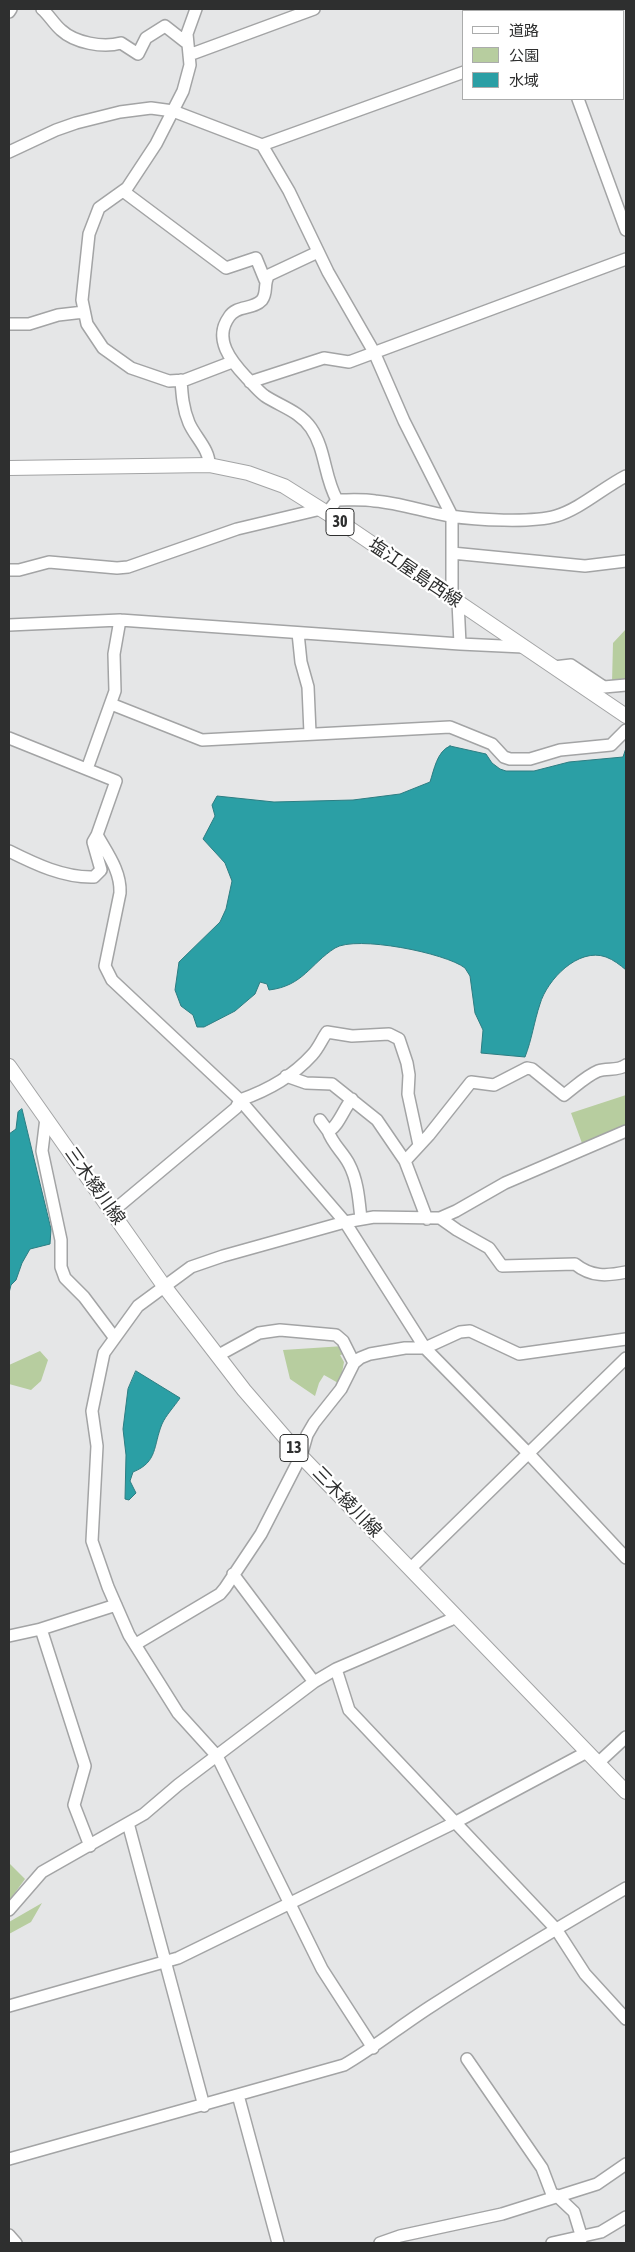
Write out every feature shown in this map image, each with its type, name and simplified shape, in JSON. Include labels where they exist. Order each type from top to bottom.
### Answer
[{"type":"main road","name":"塩江屋島西線","points":[[9,468],[209,465],[248,473],[284,486],[324,511],[626,716]]},
{"type":"main road","name":"三木綾川線","points":[[9,1066],[113,1211],[164,1286],[244,1390],[301,1456],[626,1792]]},
{"type":"street","points":[[42,9],[73,38],[95,44],[112,46],[121,43],[138,54],[146,38],[165,26],[189,49]]},
{"type":"street","points":[[196,9],[187,34],[190,65],[183,91],[156,144],[128,188],[99,208],[88,234],[82,300],[87,324],[104,348],[131,368],[169,381],[180,380],[232,362]]},
{"type":"street","points":[[189,49],[314,9]]},
{"type":"street","points":[[262,145],[462,73]]},
{"type":"street","points":[[578,100],[626,230]]},
{"type":"street","points":[[9,152],[56,130],[111,115],[150,108],[173,111],[262,145],[290,191],[318,252],[374,352],[404,421],[452,516],[452,553],[460,644]]},
{"type":"street","points":[[123,191],[226,268],[256,258],[265,280],[265,294],[262,300],[255,305],[236,310],[229,316],[225,324],[223,344],[232,362],[263,395],[296,412],[311,428],[320,444],[329,479],[337,500]]},
{"type":"street","points":[[265,280],[269,275],[318,252]]},
{"type":"street","points":[[250,382],[324,358],[349,362],[626,259]]},
{"type":"street","points":[[9,324],[29,324],[58,315],[84,312]]},
{"type":"street","points":[[180,380],[183,408],[189,424],[207,452],[209,465]]},
{"type":"street","points":[[9,570],[19,570],[49,562],[117,568],[128,567],[237,529],[324,511],[337,500],[376,501],[452,516],[520,520],[544,518],[558,515],[573,508],[626,476]]},
{"type":"street","points":[[452,553],[585,566],[626,561]]},
{"type":"street","points":[[9,625],[120,620],[298,634],[524,647]]},
{"type":"street","points":[[87,769],[115,691],[114,654],[120,620]]},
{"type":"street","points":[[298,634],[301,662],[308,687],[310,733]]},
{"type":"street","points":[[554,667],[571,665],[604,687],[626,685]]},
{"type":"street","points":[[110,704],[202,740],[450,727],[492,744],[504,757],[510,759],[530,758],[560,750],[611,745],[626,730]]},
{"type":"street","points":[[9,738],[116,781],[93,842],[101,870],[94,877],[81,878],[57,872],[9,851]]},
{"type":"street","points":[[97,835],[116,870],[120,883],[120,893],[105,966],[112,980],[240,1100],[345,1222],[425,1348],[529,1454],[626,1558]]},
{"type":"street","points":[[113,1211],[236,1108],[240,1100],[260,1093],[286,1076],[312,1055],[326,1032],[352,1036],[376,1033],[395,1036],[399,1039],[407,1063],[409,1075],[408,1094],[419,1145]]},
{"type":"street","points":[[405,1160],[471,1082],[494,1085],[528,1068],[532,1069],[564,1095],[593,1074],[621,1068],[626,1065]]},
{"type":"street","points":[[286,1076],[306,1084],[332,1084],[377,1120],[405,1160],[427,1219]]},
{"type":"street","points":[[328,1131],[336,1127],[344,1108],[352,1099]]},
{"type":"street","points":[[46,1118],[42,1151],[61,1240],[61,1267],[65,1278],[84,1297],[114,1337]]},
{"type":"street","points":[[320,1120],[328,1131],[332,1142],[349,1164],[357,1185],[361,1219]]},
{"type":"street","points":[[373,2048],[322,1969],[217,1756],[178,1713],[129,1635],[116,1605],[92,1541],[96,1446],[92,1411],[104,1353],[138,1306],[191,1267],[223,1256],[345,1222],[374,1217],[440,1218],[505,1183],[626,1131]]},
{"type":"street","points":[[440,1218],[457,1230],[490,1248],[502,1266],[575,1264],[584,1271],[605,1276],[626,1272]]},
{"type":"street","points":[[217,1356],[259,1333],[280,1330],[336,1335],[343,1341],[354,1364]]},
{"type":"street","points":[[136,1644],[220,1594],[261,1534],[301,1456],[307,1435],[341,1389],[354,1364],[370,1354],[405,1348],[425,1348],[460,1332],[470,1331],[519,1354],[626,1339]]},
{"type":"street","points":[[411,1568],[626,1358]]},
{"type":"street","points":[[233,1574],[314,1682]]},
{"type":"street","points":[[9,1636],[41,1629],[116,1605]]},
{"type":"street","points":[[9,1910],[42,1872],[144,1814],[314,1682],[336,1669],[450,1620],[455,1615]]},
{"type":"street","points":[[41,1629],[85,1766],[74,1806],[90,1846]]},
{"type":"street","points":[[336,1669],[350,1710],[556,1929],[585,1974],[626,2020]]},
{"type":"street","points":[[598,1763],[626,1737]]},
{"type":"street","points":[[9,2006],[166,1962],[456,1822],[587,1752]]},
{"type":"street","points":[[128,1823],[204,2106]]},
{"type":"street","points":[[9,2159],[204,2106],[238,2094],[344,2065],[373,2048],[432,2005],[626,1888]]},
{"type":"street","points":[[466,2059],[542,2168],[555,2196],[574,2212],[582,2238]]},
{"type":"street","points":[[238,2094],[278,2243]]},
{"type":"street","points":[[380,2243],[400,2236],[502,2214],[597,2184],[626,2164]]},
{"type":"street","points":[[552,2243],[603,2237],[626,2218]]},
{"type":"street","points":[[9,2235],[16,2243]]},
{"type":"green space","points":[[626,629],[626,682],[612,683],[613,643]]},
{"type":"green space","points":[[626,1095],[626,1128],[583,1146],[571,1113]]},
{"type":"green space","points":[[344,1346],[345,1354],[340,1355],[344,1362],[340,1384],[324,1375],[315,1396],[290,1379],[283,1350]]},
{"type":"green space","points":[[40,1351],[48,1360],[41,1381],[31,1390],[9,1384],[9,1365]]},
{"type":"green space","points":[[9,1863],[25,1879],[9,1901]]},
{"type":"green space","points":[[42,1903],[31,1922],[9,1934],[9,1922]]},
{"type":"water","points":[[450,746],[486,754],[492,763],[506,771],[534,771],[569,762],[623,757],[626,748],[626,970],[609,958],[595,955],[575,961],[565,968],[549,985],[544,995],[525,1057],[481,1053],[483,1030],[475,1013],[470,976],[465,968],[440,957],[380,945],[346,945],[335,948],[305,974],[290,984],[269,990],[267,984],[260,982],[255,994],[235,1011],[204,1027],[197,1027],[193,1015],[181,1006],[175,990],[179,962],[220,922],[226,909],[232,881],[225,863],[203,839],[215,816],[212,805],[217,796],[274,802],[353,800],[400,794],[430,782],[439,756]]},
{"type":"water","points":[[22,1109],[51,1229],[50,1244],[30,1249],[22,1263],[16,1280],[11,1285],[9,1293],[9,1134],[16,1129],[18,1112]]},
{"type":"water","points":[[136,1371],[180,1398],[162,1424],[151,1458],[141,1468],[133,1472],[130,1481],[136,1493],[129,1500],[125,1499],[126,1455],[123,1429],[128,1389]]}]
